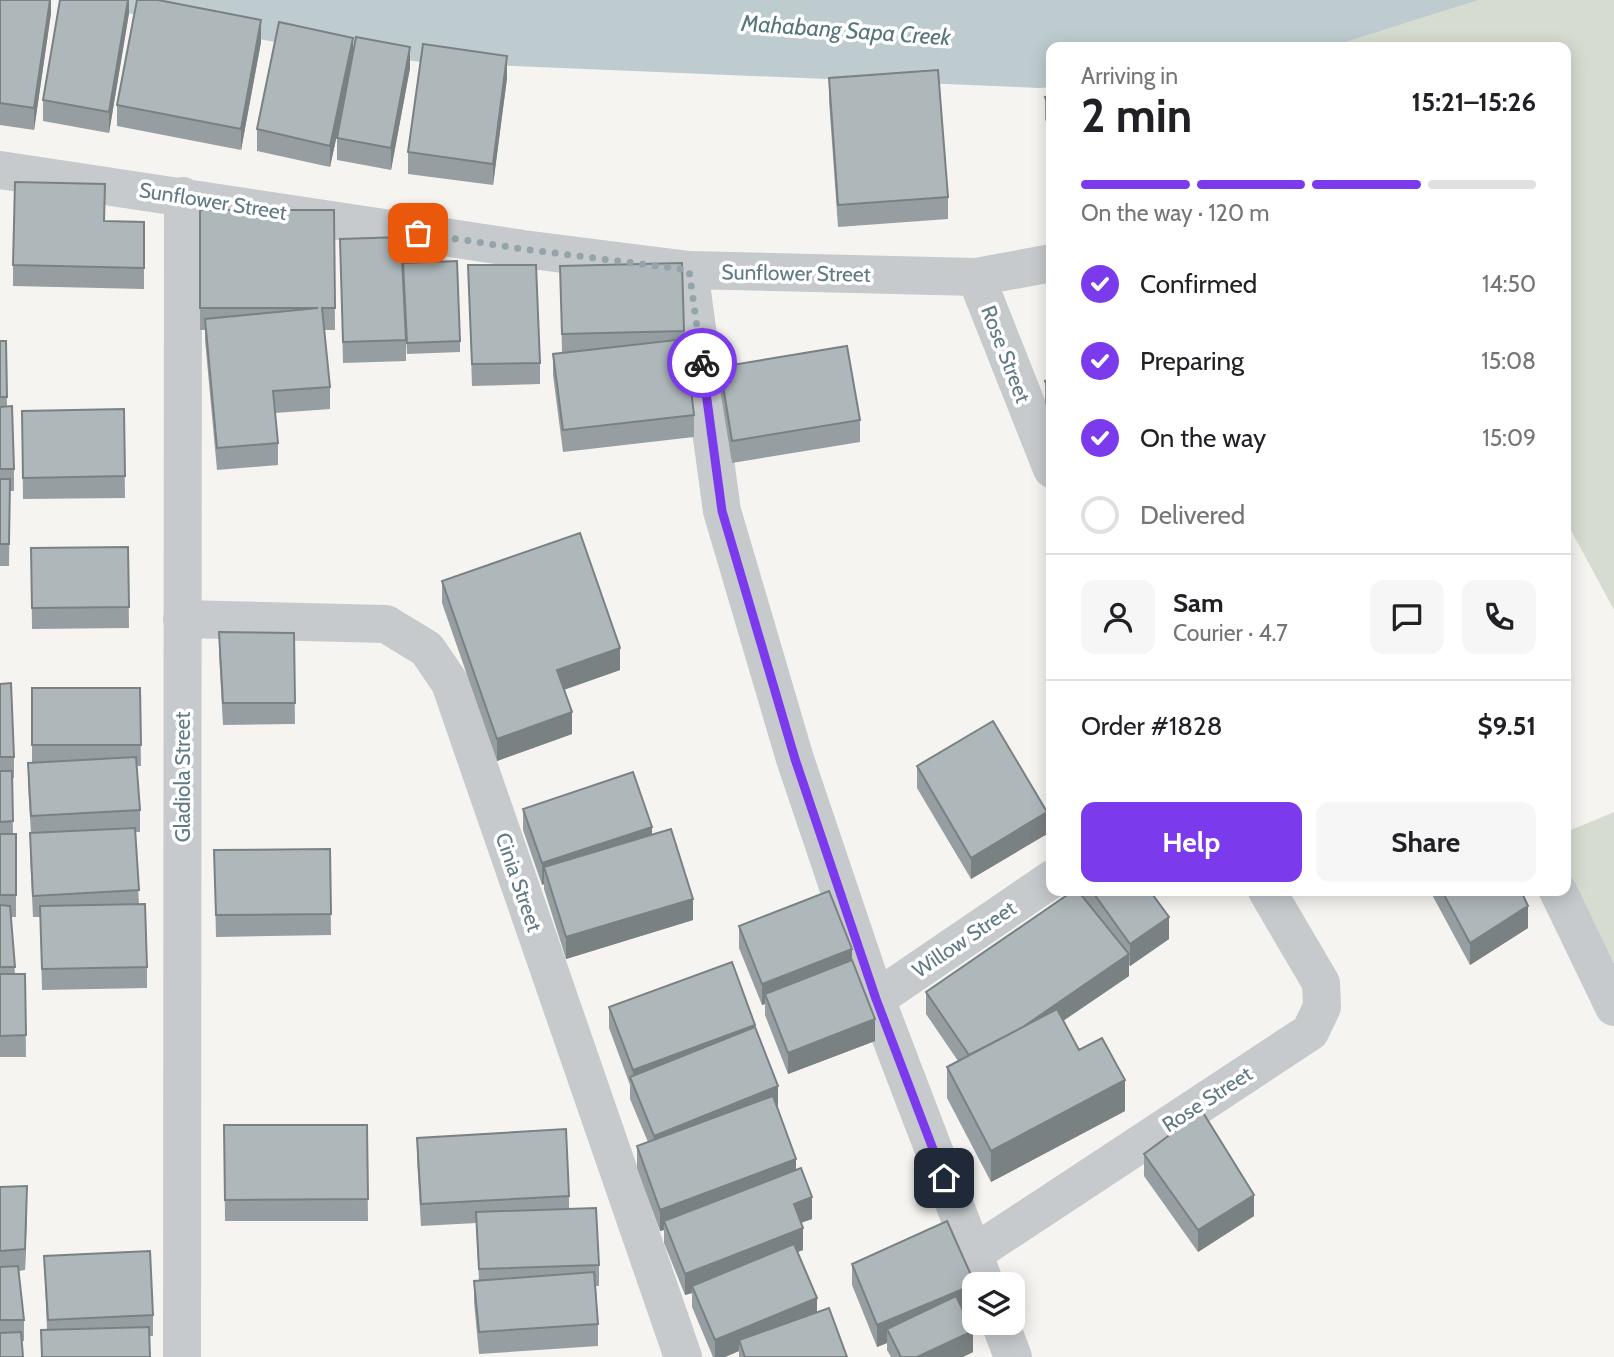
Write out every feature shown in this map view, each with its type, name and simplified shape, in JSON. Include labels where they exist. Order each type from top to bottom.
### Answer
[{"type":"street","name":"Sunflower Street","points":[[0,170],[523,249],[689,270],[976,278],[1046,264]]},
{"type":"street","name":"Gladiola Street","points":[[182,1357],[183,196]]},
{"type":"street","points":[[689,270],[722,511],[795,759],[876,999],[979,1269]]},
{"type":"street","name":"Rose Street","points":[[976,278],[1046,454]]},
{"type":"street","name":"Cinia Street","points":[[182,619],[386,624],[427,649],[450,683],[684,1357]]},
{"type":"street","name":"Willow Street","points":[[876,999],[1046,883]]},
{"type":"street","name":"Rose Street","points":[[979,1269],[1310,1032],[1322,1007],[1321,983],[1270,896]]},
{"type":"street","points":[[1560,896],[1614,1007]]},
{"type":"street","points":[[1005,1335],[1013,1357]]},
{"type":"shaded area","points":[[1479,0],[1614,0],[1614,610],[1571,530],[1571,42],[1346,42]]},
{"type":"shaded area","points":[[1614,812],[1614,963],[1571,877],[1571,830]]},
{"type":"water","name":"Mahabang Sapa Creek","points":[[60,0],[1479,0],[1346,42],[1046,42],[1046,87],[1039,88],[421,62],[280,43]]},
{"type":"building","points":[[0,0],[50,0],[34,108],[0,103]]},
{"type":"building","points":[[60,0],[128,0],[109,112],[43,100]]},
{"type":"building","points":[[137,0],[158,0],[261,20],[241,129],[117,105]]},
{"type":"building","points":[[279,22],[353,38],[330,146],[257,129]]},
{"type":"building","points":[[356,37],[410,47],[391,148],[337,138]]},
{"type":"building","points":[[423,44],[507,56],[493,164],[408,152]]},
{"type":"building","points":[[938,70],[948,197],[838,205],[829,78]]},
{"type":"building","points":[[15,182],[105,184],[104,221],[144,222],[144,268],[13,265]]},
{"type":"building","points":[[200,210],[334,210],[335,308],[322,308],[330,387],[273,391],[278,443],[217,448],[205,319],[318,308],[200,308]]},
{"type":"building","points":[[401,237],[406,340],[343,342],[340,239]]},
{"type":"building","points":[[457,261],[460,341],[407,343],[403,263]]},
{"type":"building","points":[[682,263],[684,331],[562,334],[560,266]]},
{"type":"building","points":[[468,265],[536,265],[540,363],[472,364]]},
{"type":"building","points":[[685,339],[694,415],[563,430],[553,354]]},
{"type":"building","points":[[0,341],[6,341],[7,397],[0,397]]},
{"type":"building","points":[[847,346],[860,420],[732,441],[720,367]]},
{"type":"building","points":[[12,406],[14,469],[0,469],[0,407]]},
{"type":"building","points":[[124,409],[125,476],[23,478],[22,411]]},
{"type":"building","points":[[0,479],[10,479],[9,544],[0,544]]},
{"type":"building","points":[[580,533],[620,648],[557,670],[572,712],[497,739],[442,581]]},
{"type":"building","points":[[128,547],[129,607],[32,608],[31,548]]},
{"type":"building","points":[[219,632],[294,633],[295,703],[223,703]]},
{"type":"building","points":[[11,683],[14,757],[0,757],[0,684]]},
{"type":"building","points":[[32,688],[140,688],[141,745],[32,745]]},
{"type":"building","points":[[993,721],[1046,813],[971,858],[917,766]]},
{"type":"building","points":[[136,757],[140,810],[31,816],[28,763]]},
{"type":"building","points":[[0,771],[12,771],[13,821],[0,822]]},
{"type":"building","points":[[633,772],[652,827],[542,863],[523,809]]},
{"type":"building","points":[[135,828],[139,890],[33,896],[30,833]]},
{"type":"building","points":[[671,829],[693,899],[566,937],[544,867]]},
{"type":"building","points":[[0,834],[16,834],[16,895],[0,895]]},
{"type":"building","points":[[330,849],[331,914],[216,915],[214,850]]},
{"type":"building","points":[[829,891],[852,949],[762,984],[739,926]]},
{"type":"building","points":[[1066,896],[1082,896],[1129,954],[1023,1027],[969,1055],[926,992]]},
{"type":"building","points":[[1096,896],[1154,896],[1169,917],[1130,944]]},
{"type":"building","points":[[1445,896],[1523,896],[1528,906],[1470,943]]},
{"type":"building","points":[[145,904],[147,967],[42,969],[40,906]]},
{"type":"building","points":[[0,905],[10,906],[15,967],[0,967]]},
{"type":"building","points":[[852,960],[875,1019],[788,1053],[765,994]]},
{"type":"building","points":[[732,962],[755,1025],[633,1070],[609,1007]]},
{"type":"building","points":[[0,974],[25,974],[26,1035],[0,1036]]},
{"type":"building","points":[[1057,1009],[1079,1050],[1102,1038],[1125,1080],[991,1151],[947,1067]]},
{"type":"building","points":[[755,1027],[778,1086],[654,1136],[630,1077]]},
{"type":"building","points":[[773,1096],[796,1159],[660,1210],[637,1146]]},
{"type":"building","points":[[1202,1111],[1254,1195],[1198,1230],[1144,1154]]},
{"type":"building","points":[[224,1125],[367,1125],[368,1199],[225,1200]]},
{"type":"building","points":[[566,1129],[569,1196],[421,1204],[417,1138]]},
{"type":"building","points":[[801,1168],[812,1197],[794,1204],[803,1228],[685,1274],[664,1221]]},
{"type":"building","points":[[27,1186],[25,1249],[0,1251],[0,1187]]},
{"type":"building","points":[[596,1208],[599,1265],[479,1269],[476,1212]]},
{"type":"building","points":[[947,1221],[970,1272],[962,1272],[962,1289],[877,1325],[852,1264]]},
{"type":"building","points":[[794,1244],[817,1298],[715,1340],[692,1286]]},
{"type":"building","points":[[150,1251],[153,1315],[48,1320],[44,1256]]},
{"type":"building","points":[[18,1266],[24,1320],[0,1320],[0,1267]]},
{"type":"building","points":[[594,1272],[598,1324],[479,1332],[474,1281]]},
{"type":"building","points":[[956,1296],[962,1308],[962,1335],[964,1335],[917,1357],[901,1357],[887,1329]]},
{"type":"building","points":[[829,1308],[847,1357],[745,1357],[739,1340]]},
{"type":"building","points":[[149,1327],[150,1357],[42,1357],[41,1330]]},
{"type":"building","points":[[21,1332],[23,1357],[0,1357],[0,1333]]},
{"type":"way so far","points":[[418,233],[689,270],[702,363]]},
{"type":"route","points":[[702,363],[722,511],[795,759],[876,999],[944,1178]]}]
